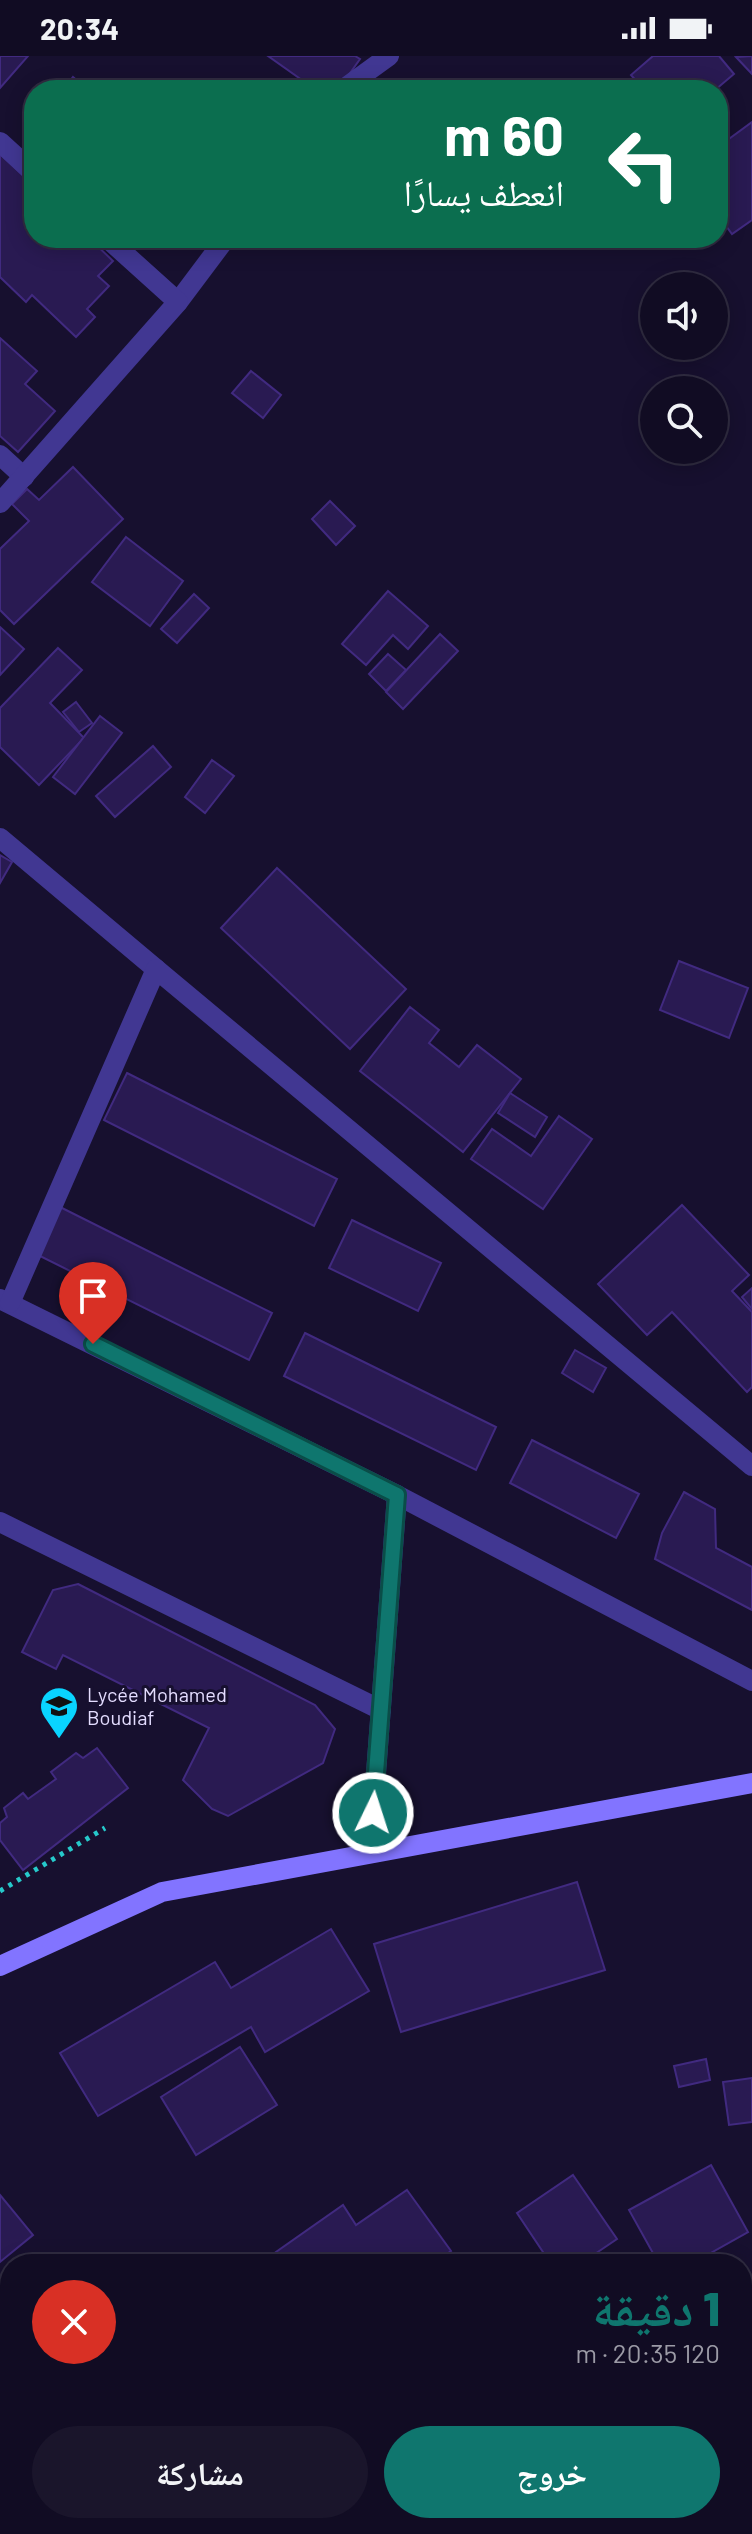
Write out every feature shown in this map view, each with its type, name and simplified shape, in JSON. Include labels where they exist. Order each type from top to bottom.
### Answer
[{"type":"main road","points":[[0,1966],[162,1892],[752,1783]]},
{"type":"street","points":[[356,80],[389,56]]},
{"type":"street","points":[[0,142],[24,164]]},
{"type":"street","points":[[118,248],[178,302]]},
{"type":"street","points":[[0,503],[178,302],[218,248]]},
{"type":"street","points":[[0,455],[24,477]]},
{"type":"street","points":[[0,838],[752,1466]]},
{"type":"street","points":[[156,969],[5,1301],[397,1495],[752,1681]]},
{"type":"street","points":[[377,1852],[373,1813],[397,1495]]},
{"type":"street","points":[[0,1522],[381,1710]]},
{"type":"path","points":[[0,1891],[105,1828]]},
{"type":"building","points":[[0,56],[28,56],[0,88]]},
{"type":"building","points":[[268,56],[355,56],[360,59],[345,80],[302,80]]},
{"type":"building","points":[[653,56],[719,56],[734,74],[727,80],[635,80],[631,75]]},
{"type":"building","points":[[752,56],[752,74],[736,57]]},
{"type":"building","points":[[752,122],[752,220],[732,234],[728,229],[728,140]]},
{"type":"building","points":[[0,154],[24,177],[24,248],[99,248],[113,261],[98,276],[109,286],[87,309],[95,317],[76,337],[32,295],[26,302],[0,277]]},
{"type":"building","points":[[0,338],[37,371],[25,384],[55,411],[18,452],[0,436]]},
{"type":"building","points":[[251,371],[281,395],[263,418],[232,393]]},
{"type":"building","points":[[73,467],[123,519],[14,624],[0,610],[0,549],[29,521],[12,504],[27,489],[39,500]]},
{"type":"building","points":[[330,501],[355,526],[336,545],[312,519]]},
{"type":"building","points":[[126,537],[183,581],[150,626],[92,582]]},
{"type":"building","points":[[388,591],[428,626],[408,649],[393,635],[366,665],[342,644]]},
{"type":"building","points":[[194,594],[209,608],[177,643],[161,629]]},
{"type":"building","points":[[0,627],[24,649],[0,675]]},
{"type":"building","points":[[440,634],[458,651],[403,709],[386,692]]},
{"type":"building","points":[[58,648],[82,670],[50,703],[84,738],[39,785],[0,747],[0,708]]},
{"type":"building","points":[[388,654],[406,670],[386,691],[369,674]]},
{"type":"building","points":[[76,702],[92,723],[79,732],[63,712]]},
{"type":"building","points":[[100,716],[122,733],[75,794],[53,777]]},
{"type":"building","points":[[153,746],[171,767],[115,817],[96,796]]},
{"type":"building","points":[[212,760],[234,776],[205,813],[185,797]]},
{"type":"building","points":[[0,855],[12,862],[0,883]]},
{"type":"building","points":[[277,868],[406,989],[350,1049],[221,928]]},
{"type":"building","points":[[679,961],[748,988],[729,1038],[660,1010]]},
{"type":"building","points":[[410,1007],[439,1030],[429,1043],[459,1067],[477,1045],[521,1079],[463,1152],[360,1071]]},
{"type":"building","points":[[127,1073],[337,1179],[314,1226],[104,1120]]},
{"type":"building","points":[[510,1093],[547,1117],[535,1137],[498,1113]]},
{"type":"building","points":[[559,1116],[592,1139],[543,1209],[471,1159],[492,1129],[531,1156]]},
{"type":"building","points":[[682,1205],[749,1275],[732,1291],[752,1312],[752,1387],[747,1392],[672,1312],[647,1335],[598,1284]]},
{"type":"building","points":[[60,1207],[272,1313],[249,1360],[36,1254]]},
{"type":"building","points":[[352,1220],[441,1263],[418,1311],[329,1268]]},
{"type":"building","points":[[752,1288],[752,1309],[742,1297]]},
{"type":"building","points":[[305,1333],[496,1427],[476,1470],[284,1376]]},
{"type":"building","points":[[575,1350],[606,1368],[593,1392],[562,1373]]},
{"type":"building","points":[[532,1440],[639,1494],[616,1538],[510,1483]]},
{"type":"building","points":[[684,1492],[715,1509],[716,1548],[752,1567],[752,1610],[655,1559],[662,1533]]},
{"type":"building","points":[[78,1584],[315,1705],[335,1729],[323,1763],[228,1816],[212,1809],[183,1780],[209,1728],[63,1655],[56,1669],[22,1652],[53,1590]]},
{"type":"building","points":[[97,1748],[128,1788],[23,1870],[0,1840],[0,1823],[7,1817],[4,1808],[23,1793],[28,1799],[56,1779],[51,1772],[76,1753],[83,1758]]},
{"type":"building","points":[[577,1882],[605,1970],[401,2032],[374,1944]]},
{"type":"building","points":[[331,1929],[369,1991],[265,2052],[251,2027],[98,2116],[60,2053],[215,1962],[231,1988]]},
{"type":"building","points":[[240,2047],[277,2105],[196,2155],[161,2097]]},
{"type":"building","points":[[706,2059],[710,2080],[679,2087],[674,2066]]},
{"type":"building","points":[[752,2078],[752,2122],[729,2125],[723,2082]]},
{"type":"building","points":[[711,2165],[748,2232],[709,2254],[653,2254],[629,2210]]},
{"type":"building","points":[[573,2175],[617,2239],[595,2254],[544,2254],[517,2213]]},
{"type":"building","points":[[407,2190],[451,2251],[447,2254],[276,2252],[343,2205],[356,2225]]},
{"type":"building","points":[[0,2195],[33,2235],[10,2254],[0,2254]]},
{"type":"place","name":"Lycée Mohamed Boudiaf","points":[[59,1740]]},
{"type":"route","points":[[93,1344],[397,1495],[373,1813]]}]
